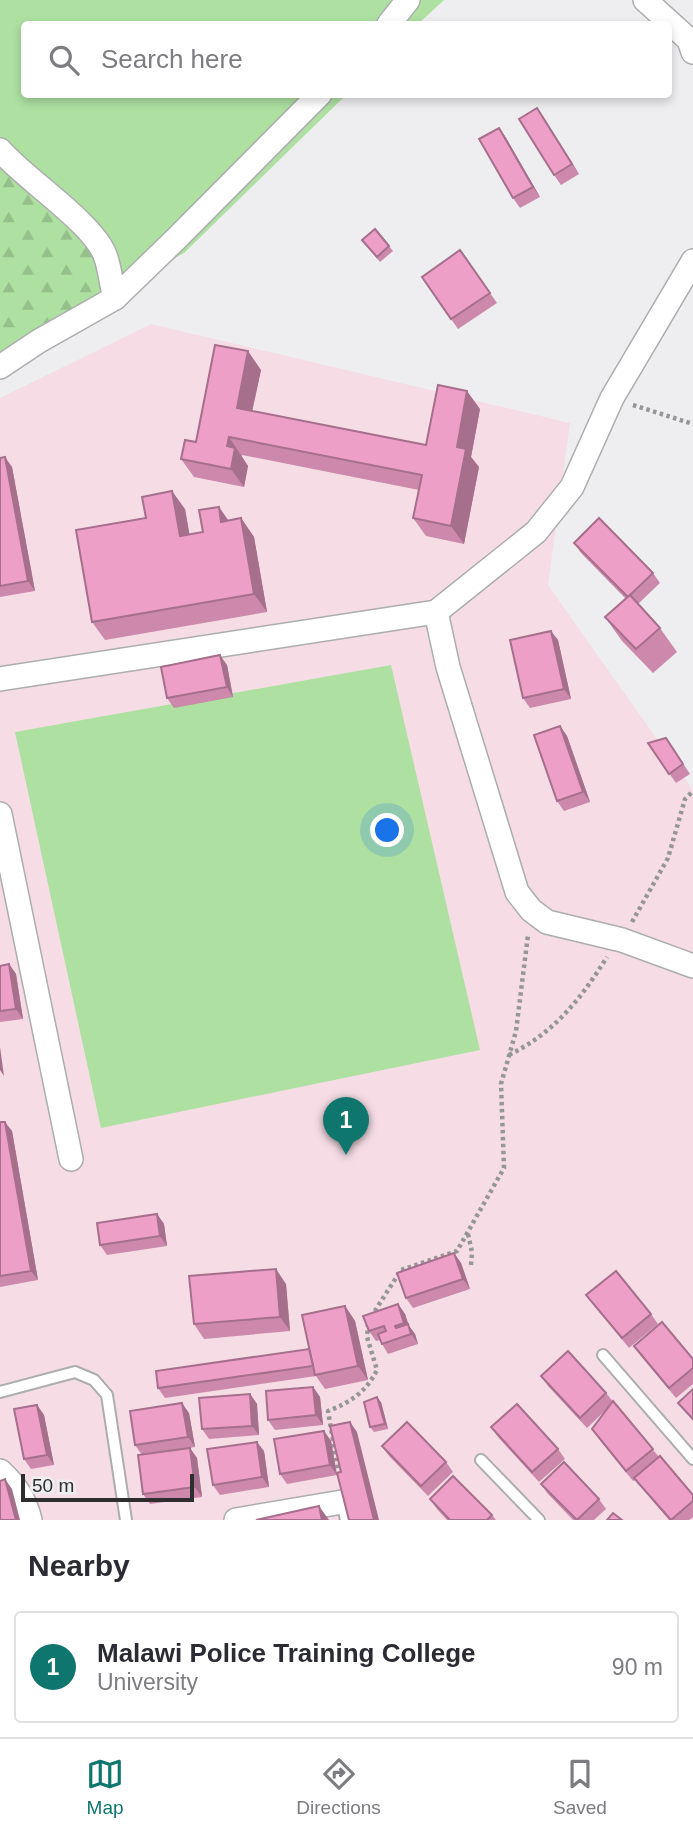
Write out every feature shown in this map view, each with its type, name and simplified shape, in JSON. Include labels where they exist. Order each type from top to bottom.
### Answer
[{"type":"street","points":[[391,21],[408,0]]},
{"type":"street","points":[[645,0],[668,21]]},
{"type":"street","points":[[672,25],[689,40],[693,51]]},
{"type":"street","points":[[0,367],[39,341],[115,298],[316,98]]},
{"type":"street","points":[[0,150],[90,233],[105,255],[115,298]]},
{"type":"street","points":[[0,679],[436,612],[536,532],[572,487],[612,398],[693,261]]},
{"type":"street","points":[[436,612],[448,667],[517,892],[531,910],[547,922],[622,940],[693,966]]},
{"type":"street","points":[[0,814],[71,1159]]},
{"type":"street","points":[[0,1471],[12,1482],[26,1502],[30,1520]]},
{"type":"street","points":[[236,1520],[344,1511]]},
{"type":"lane","points":[[603,1354],[693,1459]]},
{"type":"lane","points":[[0,1392],[75,1372],[94,1380],[107,1395],[126,1520]]},
{"type":"lane","points":[[481,1460],[539,1520]]},
{"type":"path","points":[[612,398],[693,424]]},
{"type":"path","points":[[344,1511],[328,1411],[347,1404],[362,1392],[369,1386],[377,1370],[367,1337],[369,1320],[401,1270],[457,1251],[504,1168],[501,1084],[516,1031],[531,910]]},
{"type":"path","points":[[468,1233],[472,1252],[471,1265]]},
{"type":"shaded area","points":[[151,324],[570,423],[548,585],[693,790],[693,1520],[0,1520],[0,398]]},
{"type":"green space","points":[[0,0],[444,0],[421,21],[21,21],[21,98],[343,98],[184,253],[112,293],[0,158]]},
{"type":"green space","points":[[0,158],[80,231],[112,293],[0,354]]},
{"type":"green space","points":[[391,665],[480,1050],[101,1128],[15,732]]},
{"type":"building","points":[[537,108],[572,164],[554,175],[519,119]]},
{"type":"building","points":[[499,128],[533,187],[513,198],[479,139]]},
{"type":"building","points":[[375,229],[389,246],[377,257],[362,240]]},
{"type":"building","points":[[460,250],[490,293],[451,319],[422,277]]},
{"type":"building","points":[[215,345],[248,351],[237,408],[426,445],[438,385],[467,391],[457,447],[466,449],[451,526],[413,518],[422,475],[229,437],[227,446],[235,448],[231,469],[181,459],[185,440],[196,442]]},
{"type":"building","points":[[5,457],[28,581],[0,586],[0,458]]},
{"type":"building","points":[[172,491],[180,536],[203,532],[199,510],[219,507],[221,522],[241,518],[254,594],[92,622],[76,530],[146,518],[142,497]]},
{"type":"building","points":[[599,518],[653,573],[628,597],[574,543]]},
{"type":"building","points":[[630,595],[660,628],[636,649],[605,617]]},
{"type":"building","points":[[551,631],[564,689],[523,698],[510,640]]},
{"type":"building","points":[[220,655],[227,687],[167,698],[161,667]]},
{"type":"building","points":[[560,726],[583,792],[557,801],[534,735]]},
{"type":"building","points":[[666,738],[683,764],[669,774],[648,743]]},
{"type":"building","points":[[9,964],[16,1009],[0,1011],[0,966]]},
{"type":"building","points":[[0,1122],[5,1122],[31,1271],[0,1276]]},
{"type":"building","points":[[157,1214],[160,1236],[100,1245],[97,1223]]},
{"type":"building","points":[[454,1253],[463,1279],[406,1298],[397,1273]]},
{"type":"building","points":[[276,1269],[280,1317],[194,1324],[189,1276]]},
{"type":"building","points":[[616,1271],[651,1314],[622,1338],[586,1295]]},
{"type":"building","points":[[398,1304],[404,1323],[395,1326],[396,1328],[408,1324],[411,1334],[382,1344],[378,1334],[386,1331],[384,1326],[369,1331],[363,1316]]},
{"type":"building","points":[[345,1306],[358,1366],[315,1375],[302,1315]]},
{"type":"building","points":[[662,1322],[693,1359],[693,1368],[669,1388],[634,1346]]},
{"type":"building","points":[[309,1349],[313,1366],[158,1388],[156,1371]]},
{"type":"building","points":[[568,1351],[606,1393],[580,1418],[541,1376]]},
{"type":"building","points":[[313,1387],[316,1415],[268,1420],[266,1391]]},
{"type":"building","points":[[693,1389],[693,1419],[678,1403]]},
{"type":"building","points":[[250,1394],[252,1426],[202,1429],[199,1398]]},
{"type":"building","points":[[377,1397],[385,1424],[370,1427],[364,1402]]},
{"type":"building","points":[[613,1401],[653,1449],[626,1471],[592,1429]]},
{"type":"building","points":[[182,1403],[188,1437],[135,1445],[130,1411]]},
{"type":"building","points":[[517,1404],[558,1449],[532,1472],[491,1427]]},
{"type":"building","points":[[37,1405],[47,1455],[24,1459],[14,1409]]},
{"type":"building","points":[[350,1422],[374,1520],[349,1520],[337,1473],[341,1472],[330,1426]]},
{"type":"building","points":[[407,1422],[446,1462],[421,1486],[382,1446]]},
{"type":"building","points":[[324,1431],[330,1465],[280,1474],[274,1439]]},
{"type":"building","points":[[257,1442],[262,1477],[213,1485],[207,1449]]},
{"type":"building","points":[[190,1448],[195,1487],[143,1494],[138,1455]]},
{"type":"building","points":[[660,1456],[693,1495],[693,1501],[671,1520],[634,1478]]},
{"type":"building","points":[[564,1462],[599,1499],[577,1520],[541,1484]]},
{"type":"building","points":[[453,1476],[492,1515],[487,1520],[450,1520],[430,1499]]},
{"type":"building","points":[[5,1479],[16,1520],[0,1520],[0,1481]]},
{"type":"building","points":[[319,1506],[322,1520],[256,1520]]},
{"type":"building","points":[[613,1513],[622,1520],[607,1520]]},
{"type":"place","name":"Malawi Police Training College","points":[[346,1155]]}]
